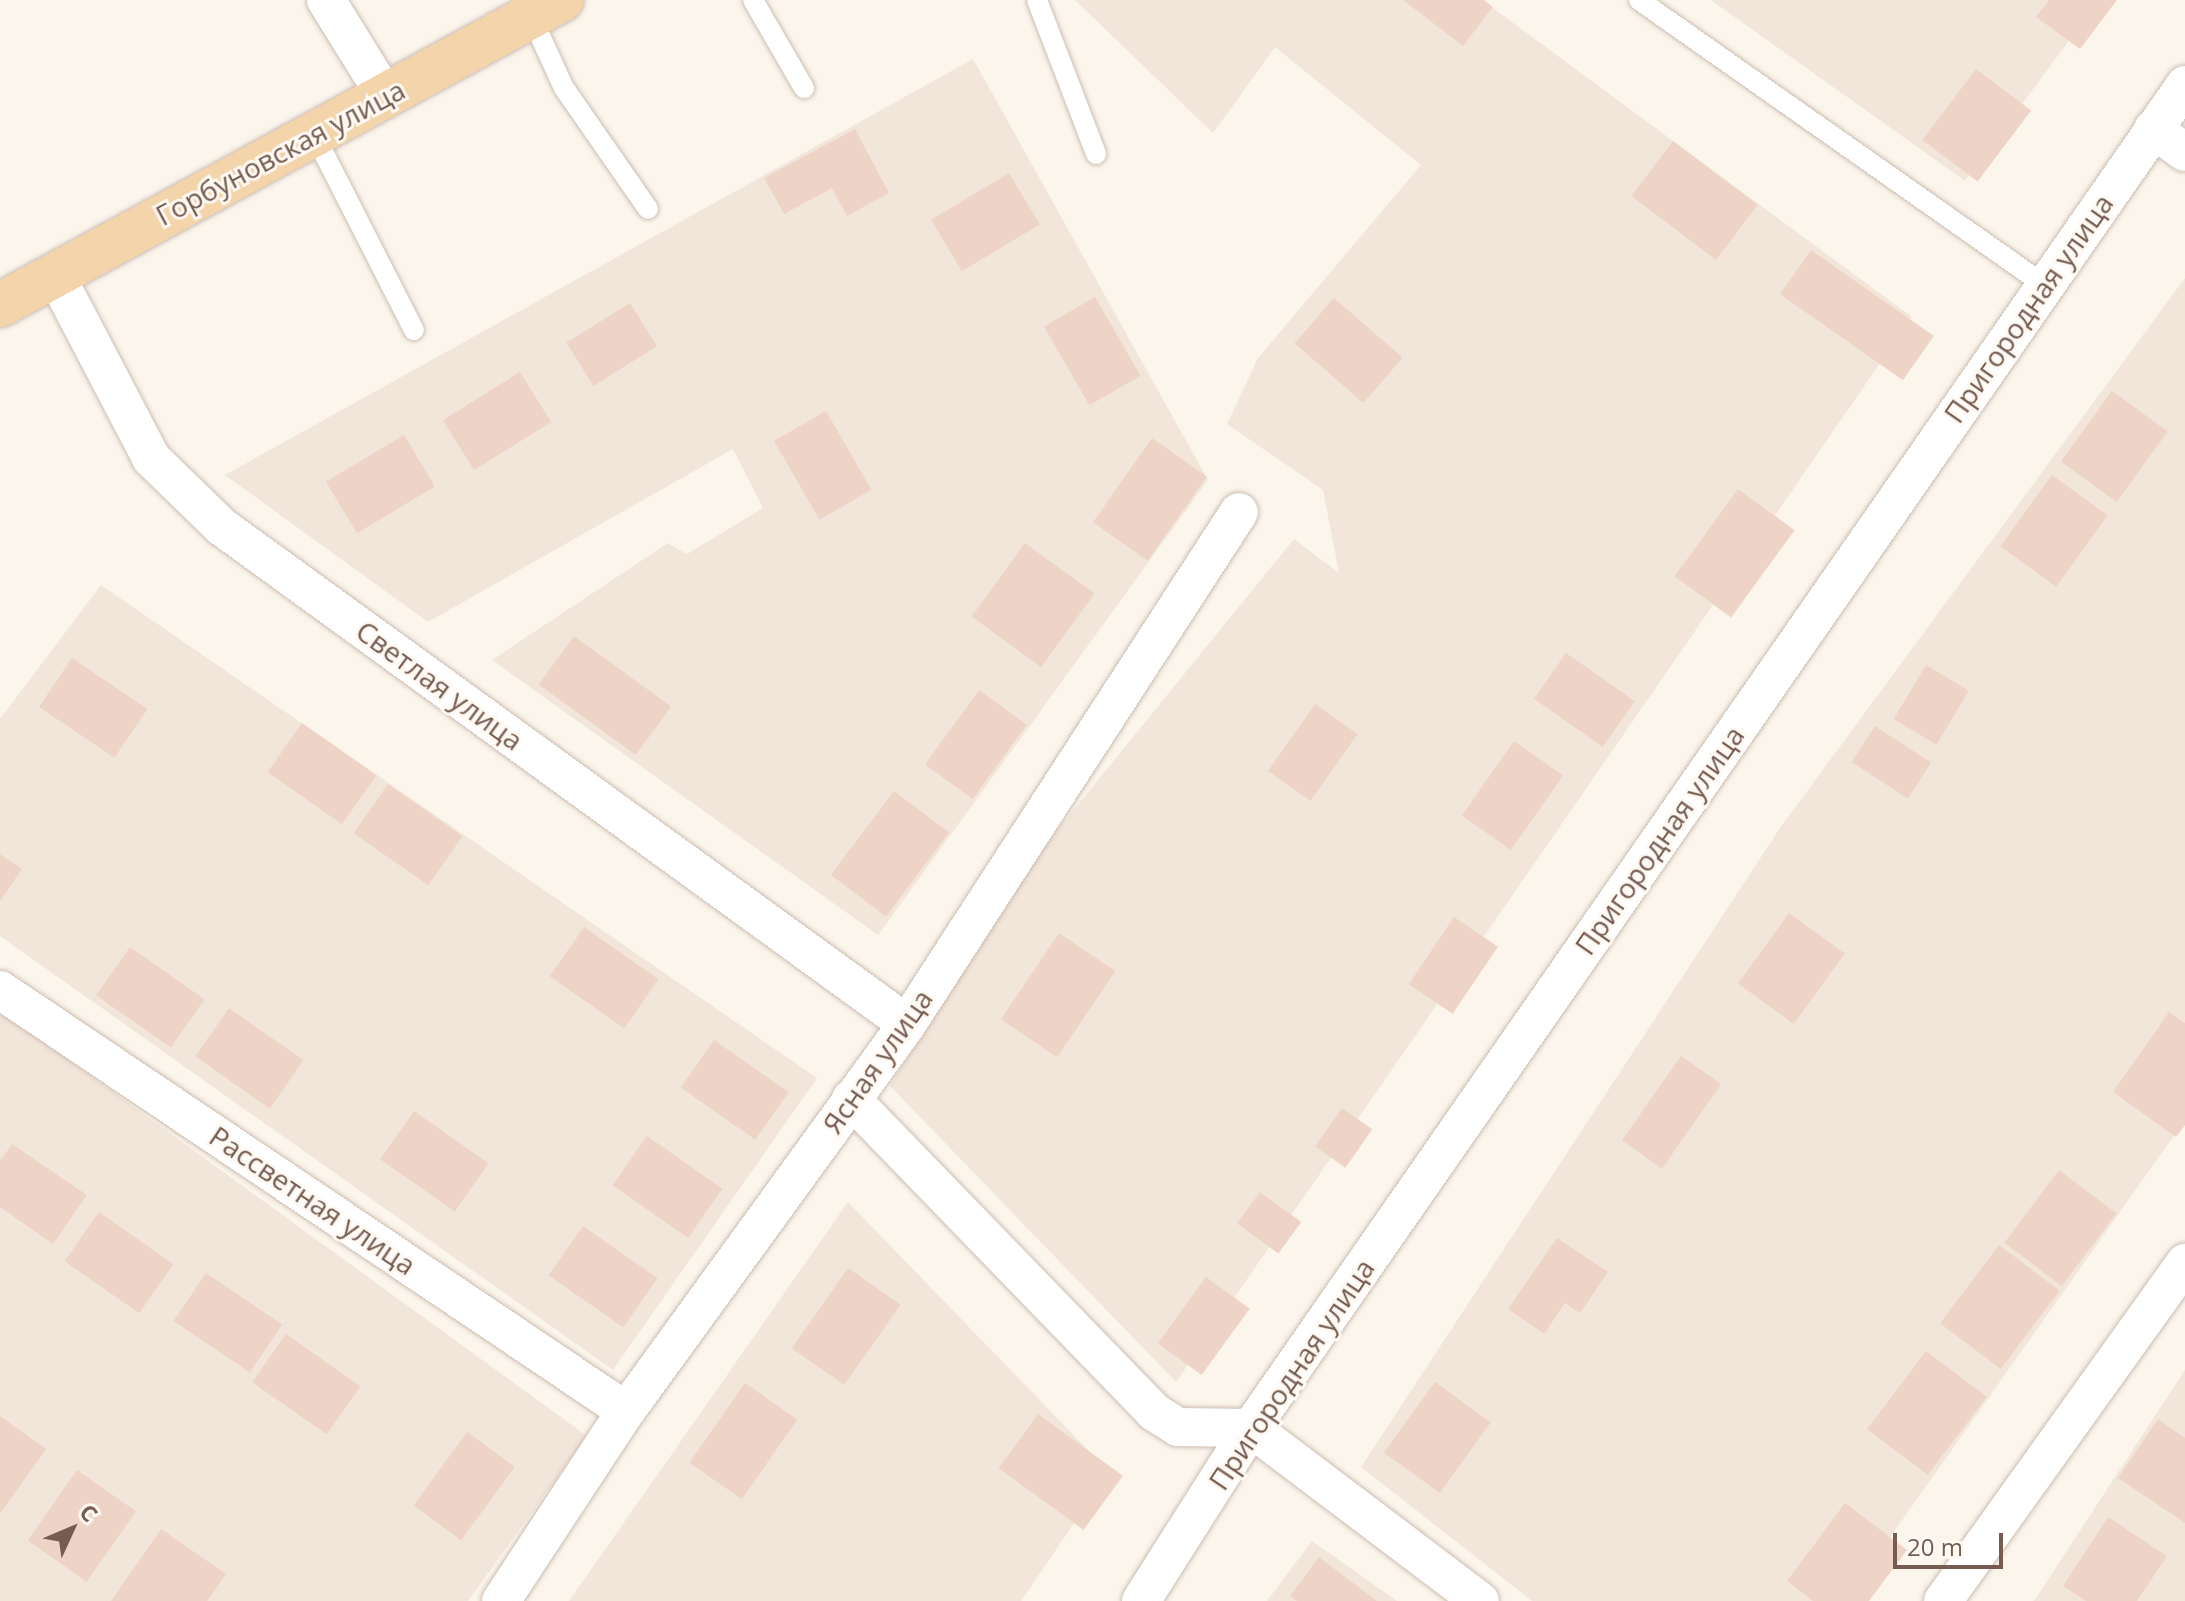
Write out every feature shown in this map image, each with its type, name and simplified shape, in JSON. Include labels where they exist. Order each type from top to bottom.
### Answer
[{"type":"main road","name":"Горбуновская улица","points":[[0,305],[546,8]]},
{"type":"street","points":[[326,0],[385,95]]},
{"type":"street","name":"Пригородная улица","points":[[1141,1601],[1251,1428],[2185,85]]},
{"type":"street","points":[[2153,129],[2185,152]]},
{"type":"street","name":"Светлая улица","points":[[55,274],[151,458],[222,527],[907,1024]]},
{"type":"street","name":"Ясная улица","points":[[501,1601],[626,1411],[907,1024],[1239,512]]},
{"type":"street","name":"Рассветная улица","points":[[0,990],[626,1411]]},
{"type":"street","points":[[851,1099],[1154,1412],[1178,1427],[1251,1428],[1480,1601]]},
{"type":"street","points":[[1943,1601],[2185,1263]]},
{"type":"lane","points":[[753,0],[804,88]]},
{"type":"lane","points":[[1037,0],[1096,154]]},
{"type":"lane","points":[[1639,0],[2044,285]]},
{"type":"lane","points":[[546,8],[564,88],[648,209]]},
{"type":"lane","points":[[314,134],[414,330]]},
{"type":"shaded area","points":[[1075,0],[1482,0],[1912,317],[1176,1382],[890,1086],[1020,876],[1294,539],[1339,573],[1323,490],[1227,424],[1258,358],[1421,165],[1275,47],[1213,133]]},
{"type":"shaded area","points":[[1711,0],[2099,0],[1965,181]]},
{"type":"shaded area","points":[[973,59],[1208,480],[878,935],[492,660],[668,543],[687,554],[763,508],[733,449],[428,622],[225,475]]},
{"type":"shaded area","points":[[2185,278],[2185,1120],[1845,1601],[1532,1601],[1361,1467],[1780,828]]},
{"type":"shaded area","points":[[101,585],[817,1078],[613,1370],[0,936],[0,719]]},
{"type":"shaded area","points":[[0,1010],[587,1436],[468,1601],[0,1601]]},
{"type":"shaded area","points":[[848,1202],[1088,1450],[1079,1516],[1021,1601],[569,1601]]},
{"type":"shaded area","points":[[2185,1370],[2185,1601],[2033,1601],[2036,1598]]},
{"type":"shaded area","points":[[1312,1541],[1397,1601],[1267,1601]]},
{"type":"building","points":[[1403,0],[1484,0],[1493,7],[1463,46]]},
{"type":"building","points":[[2049,0],[2117,0],[2080,49],[2036,17]]},
{"type":"building","points":[[1976,69],[2031,111],[1978,182],[1922,140]]},
{"type":"building","points":[[855,129],[889,193],[847,216],[832,188],[784,214],[764,178]]},
{"type":"building","points":[[1673,141],[1758,205],[1716,260],[1631,196]]},
{"type":"building","points":[[1009,173],[1040,224],[962,271],[931,220]]},
{"type":"building","points":[[1811,250],[1934,336],[1903,380],[1780,294]]},
{"type":"building","points":[[1095,297],[1140,376],[1089,405],[1044,327]]},
{"type":"building","points":[[1334,298],[1403,358],[1363,403],[1295,343]]},
{"type":"building","points":[[630,303],[657,346],[593,386],[566,343]]},
{"type":"building","points":[[520,372],[551,422],[474,470],[443,420]]},
{"type":"building","points":[[2112,391],[2168,432],[2117,502],[2061,461]]},
{"type":"building","points":[[826,411],[872,490],[820,520],[774,441]]},
{"type":"building","points":[[404,435],[435,486],[357,533],[326,482]]},
{"type":"building","points":[[1152,438],[1207,476],[1148,561],[1093,522]]},
{"type":"building","points":[[2052,475],[2108,516],[2056,587],[2000,546]]},
{"type":"building","points":[[1738,489],[1795,530],[1731,618],[1675,576]]},
{"type":"building","points":[[1025,543],[1095,594],[1041,667],[972,617]]},
{"type":"building","points":[[574,636],[671,707],[636,755],[539,685]]},
{"type":"building","points":[[1566,653],[1635,701],[1603,747],[1534,699]]},
{"type":"building","points":[[72,658],[147,709],[114,758],[39,707]]},
{"type":"building","points":[[1926,665],[1969,691],[1936,745],[1894,719]]},
{"type":"building","points":[[979,690],[1027,725],[973,799],[925,764]]},
{"type":"building","points":[[1315,704],[1358,734],[1311,801],[1268,771]]},
{"type":"building","points":[[302,723],[377,775],[342,824],[268,772]]},
{"type":"building","points":[[1875,726],[1931,762],[1908,799],[1852,762]]},
{"type":"building","points":[[1514,741],[1563,775],[1511,850],[1462,816]]},
{"type":"building","points":[[388,784],[463,836],[428,885],[354,833]]},
{"type":"building","points":[[894,791],[949,833],[886,916],[831,875]]},
{"type":"building","points":[[0,854],[22,869],[0,901]]},
{"type":"building","points":[[1789,913],[1845,954],[1794,1024],[1738,983]]},
{"type":"building","points":[[1454,917],[1498,947],[1453,1014],[1409,984]]},
{"type":"building","points":[[584,927],[659,979],[624,1028],[550,976]]},
{"type":"building","points":[[1059,933],[1115,971],[1057,1057],[1001,1019]]},
{"type":"building","points":[[130,947],[205,999],[171,1048],[96,995]]},
{"type":"building","points":[[229,1008],[304,1060],[270,1109],[195,1056]]},
{"type":"building","points":[[2169,1012],[2185,1023],[2185,1125],[2176,1137],[2113,1092]]},
{"type":"building","points":[[714,1040],[789,1092],[755,1140],[681,1088]]},
{"type":"building","points":[[1681,1056],[1721,1084],[1662,1168],[1622,1140]]},
{"type":"building","points":[[1342,1108],[1372,1129],[1345,1168],[1315,1147]]},
{"type":"building","points":[[414,1111],[489,1163],[455,1212],[380,1159]]},
{"type":"building","points":[[647,1136],[722,1189],[688,1238],[613,1185]]},
{"type":"building","points":[[12,1144],[87,1195],[53,1244],[0,1207],[0,1161]]},
{"type":"building","points":[[2059,1170],[2117,1213],[2062,1286],[2004,1243]]},
{"type":"building","points":[[1260,1192],[1301,1222],[1278,1254],[1237,1224]]},
{"type":"building","points":[[99,1212],[174,1264],[139,1313],[65,1261]]},
{"type":"building","points":[[583,1226],[658,1278],[623,1327],[549,1275]]},
{"type":"building","points":[[1557,1238],[1608,1272],[1580,1313],[1565,1303],[1544,1334],[1508,1309]]},
{"type":"building","points":[[1999,1245],[2060,1291],[2001,1369],[1940,1323]]},
{"type":"building","points":[[848,1268],[900,1305],[844,1385],[792,1348]]},
{"type":"building","points":[[206,1273],[282,1324],[250,1373],[174,1321]]},
{"type":"building","points":[[1206,1277],[1250,1309],[1201,1375],[1158,1343]]},
{"type":"building","points":[[286,1334],[361,1386],[327,1435],[252,1382]]},
{"type":"building","points":[[1926,1351],[1987,1397],[1928,1475],[1867,1429]]},
{"type":"building","points":[[1435,1382],[1491,1423],[1440,1493],[1384,1452]]},
{"type":"building","points":[[745,1383],[797,1420],[742,1499],[689,1462]]},
{"type":"building","points":[[1038,1414],[1123,1476],[1084,1530],[999,1468]]},
{"type":"building","points":[[0,1416],[46,1449],[0,1514]]},
{"type":"building","points":[[2158,1419],[2185,1438],[2185,1523],[2118,1478]]},
{"type":"building","points":[[467,1432],[515,1467],[461,1540],[414,1506]]},
{"type":"building","points":[[77,1470],[136,1511],[87,1582],[28,1540]]},
{"type":"building","points":[[1845,1503],[1907,1550],[1869,1601],[1813,1601],[1787,1581]]},
{"type":"building","points":[[2108,1517],[2167,1556],[2137,1601],[2086,1601],[2063,1586]]},
{"type":"building","points":[[161,1529],[226,1574],[207,1601],[111,1601]]},
{"type":"building","points":[[1319,1557],[1377,1601],[1297,1601],[1290,1596]]}]
